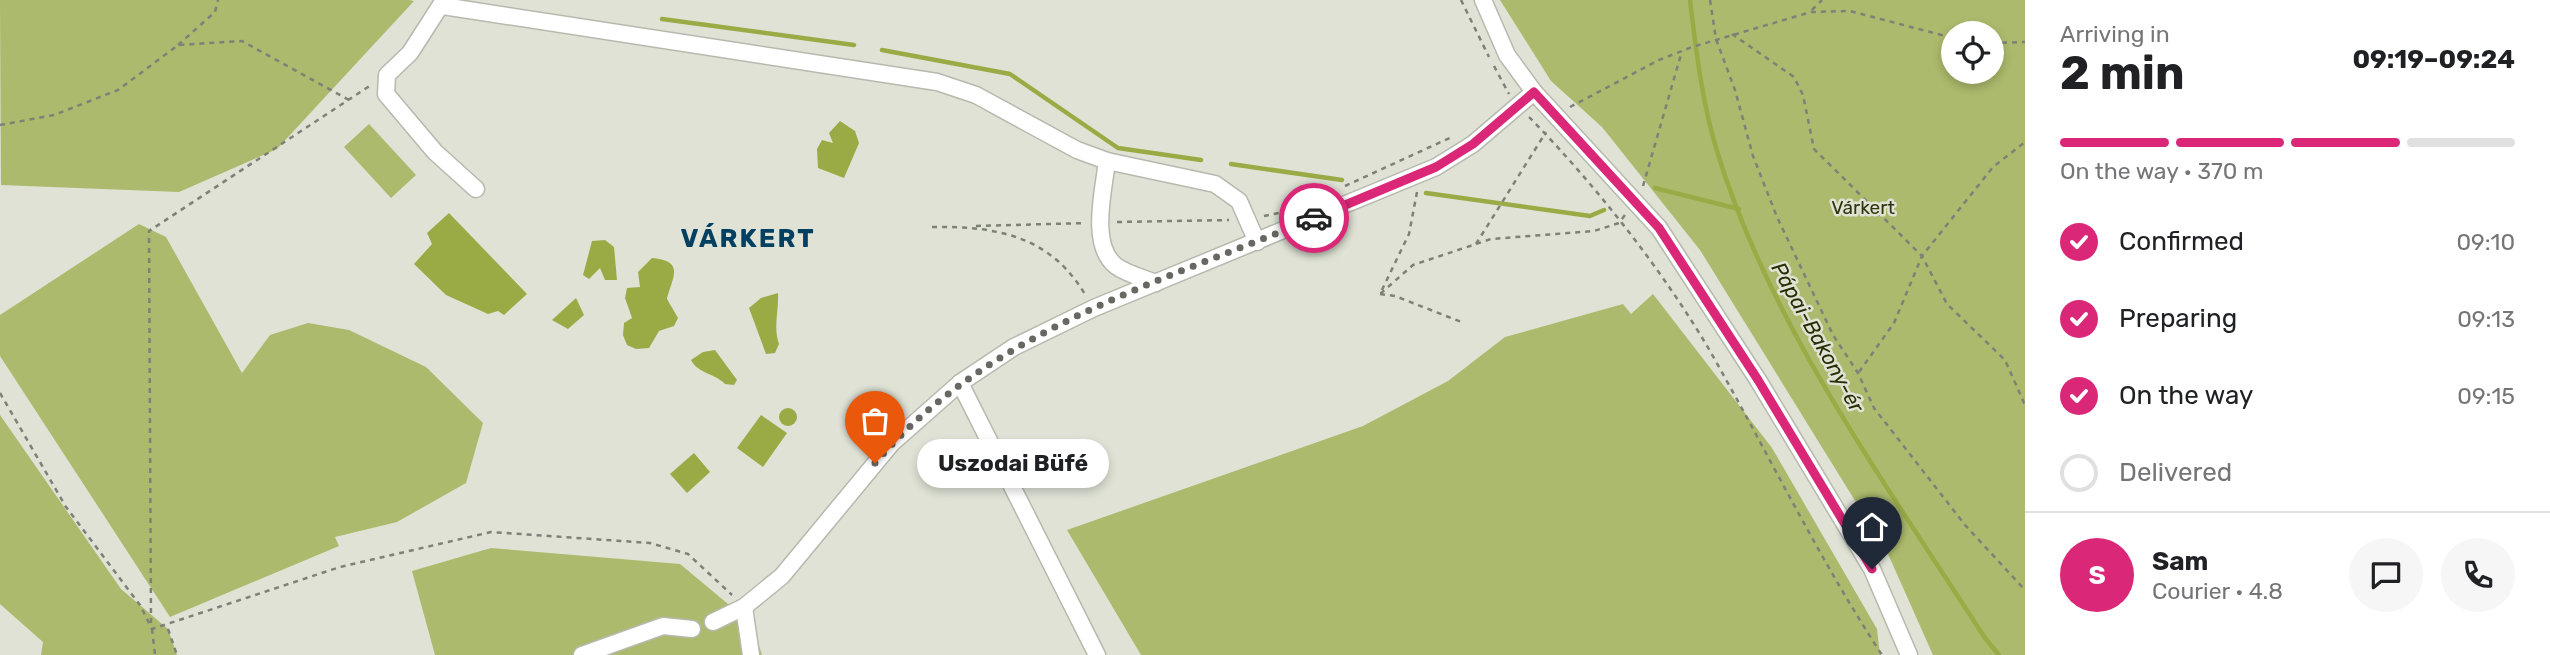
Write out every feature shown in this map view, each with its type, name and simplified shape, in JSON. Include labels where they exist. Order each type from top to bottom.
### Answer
[{"type":"street","points":[[1483,0],[1507,55],[1534,92],[1659,228],[1758,380],[1872,569],[1909,655]]},
{"type":"street","points":[[476,189],[435,152],[386,94],[387,75],[410,53],[444,3],[937,82],[976,96],[1077,149],[1107,161],[1215,184],[1239,201],[1257,242]]},
{"type":"street","points":[[713,622],[744,607],[782,576],[892,443],[960,383],[1014,347],[1094,308],[1420,173],[1473,144],[1534,92]]},
{"type":"street","points":[[1107,161],[1101,223],[1107,254],[1114,264],[1156,283]]},
{"type":"street","points":[[960,383],[1097,655]]},
{"type":"street","points":[[744,607],[751,655]]},
{"type":"street","points":[[582,655],[663,626],[692,629]]},
{"type":"path","points":[[0,125],[54,115],[118,90],[178,45],[215,12],[218,0]]},
{"type":"path","points":[[1461,0],[1507,92],[1545,133],[1657,270],[1709,349],[1839,589],[1882,655]]},
{"type":"path","points":[[1710,0],[1716,39],[1735,90],[1753,156],[1777,217],[1833,335],[1858,373],[1874,408],[1965,525],[2025,590]]},
{"type":"path","points":[[1811,12],[1822,0]]},
{"type":"path","points":[[1476,244],[1545,133],[1559,117],[1570,107],[1659,60],[1703,43],[1811,12],[1850,11],[1941,35]]},
{"type":"path","points":[[1732,34],[1794,78],[1803,95],[1814,149],[1922,256],[1947,304],[2005,360],[2025,405]]},
{"type":"path","points":[[178,45],[242,41],[349,100]]},
{"type":"path","points":[[2004,43],[2025,42]]},
{"type":"path","points":[[1380,294],[1413,265],[1491,239],[1594,231],[1619,223],[1636,202],[1645,182],[1682,51]]},
{"type":"path","points":[[155,655],[151,623],[149,232],[387,75]]},
{"type":"path","points":[[1858,373],[1894,323],[1922,256],[1993,167],[2025,142]]},
{"type":"path","points":[[1380,294],[1409,234],[1420,173]]},
{"type":"path","points":[[932,227],[976,226],[1034,242],[1076,279],[1094,308]]},
{"type":"path","points":[[1380,294],[1395,296],[1464,323]]},
{"type":"path","points":[[0,393],[66,507],[151,623]]},
{"type":"path","points":[[152,629],[340,567],[491,532],[650,543],[688,554],[744,607]]},
{"type":"path","points":[[168,629],[177,655]]},
{"type":"green space","points":[[0,0],[414,1],[277,149],[179,192],[1,185]]},
{"type":"green space","name":"Várkert","points":[[1500,0],[2025,0],[2025,655],[1933,655],[1888,554],[1700,250],[1602,127],[1551,81]]},
{"type":"green space","points":[[369,124],[416,175],[391,198],[344,147]]},
{"type":"green space","points":[[139,224],[166,237],[242,373],[270,335],[308,323],[349,330],[426,367],[483,423],[466,483],[397,522],[335,537],[339,546],[170,617],[0,356],[0,315]]},
{"type":"green space","points":[[1653,294],[1772,448],[1877,629],[1880,655],[1141,655],[1067,530],[1363,426],[1448,381],[1505,337],[1623,304],[1631,314]]},
{"type":"green space","points":[[0,415],[121,589],[168,629],[177,655],[41,655],[43,642],[0,604]]},
{"type":"green space","points":[[491,548],[680,564],[752,624],[762,655],[435,655],[412,571]]},
{"type":"shaded area","points":[[840,121],[855,131],[859,143],[844,178],[818,168],[817,149],[822,140],[833,143],[829,133]]},
{"type":"shaded area","points":[[449,213],[527,294],[504,315],[498,311],[488,314],[446,295],[414,264],[432,244],[427,233]]},
{"type":"shaded area","points":[[605,240],[614,247],[617,280],[605,280],[600,268],[589,279],[583,275],[592,241]]},
{"type":"shaded area","points":[[652,258],[663,260],[673,267],[667,299],[678,318],[674,326],[659,331],[649,348],[636,349],[627,345],[623,335],[624,323],[632,318],[625,298],[627,288],[640,287],[638,272]]},
{"type":"shaded area","points":[[778,293],[776,325],[779,344],[775,353],[766,354],[749,308],[761,298]]},
{"type":"shaded area","points":[[576,298],[584,315],[568,329],[552,320]]},
{"type":"shaded area","points":[[715,350],[737,380],[734,385],[725,384],[702,371],[691,360],[703,352]]},
{"type":"shaded area","points":[[788,408],[794,411],[797,417],[794,423],[788,426],[782,423],[779,417],[782,411]]},
{"type":"shaded area","points":[[761,415],[787,433],[763,467],[737,448]]},
{"type":"shaded area","points":[[694,453],[710,472],[687,493],[670,474]]},
{"type":"waterway","name":"Pápai-Bakony-ér","points":[[1690,0],[1700,76],[1717,151],[1739,215],[1767,279],[1834,403],[1871,463],[1985,638],[1999,655]]},
{"type":"waterway","points":[[662,19],[854,45]]},
{"type":"waterway","points":[[882,50],[1010,74],[1118,148],[1201,160]]},
{"type":"waterway","points":[[1231,164],[1342,180]]},
{"type":"waterway","points":[[1655,188],[1739,209]]},
{"type":"waterway","points":[[1426,193],[1590,216],[1604,210]]},
{"type":"way so far","points":[[875,463],[892,443],[960,383],[1014,347],[1094,308],[1314,218]]},
{"type":"place","name":"Uszodai Büfé","points":[[875,463]]},
{"type":"district","name":"VÁRKERT","points":[[748,238]]},
{"type":"route","points":[[1314,218],[1436,167],[1473,144],[1534,92],[1617,179],[1659,228],[1758,380],[1872,569]]}]
